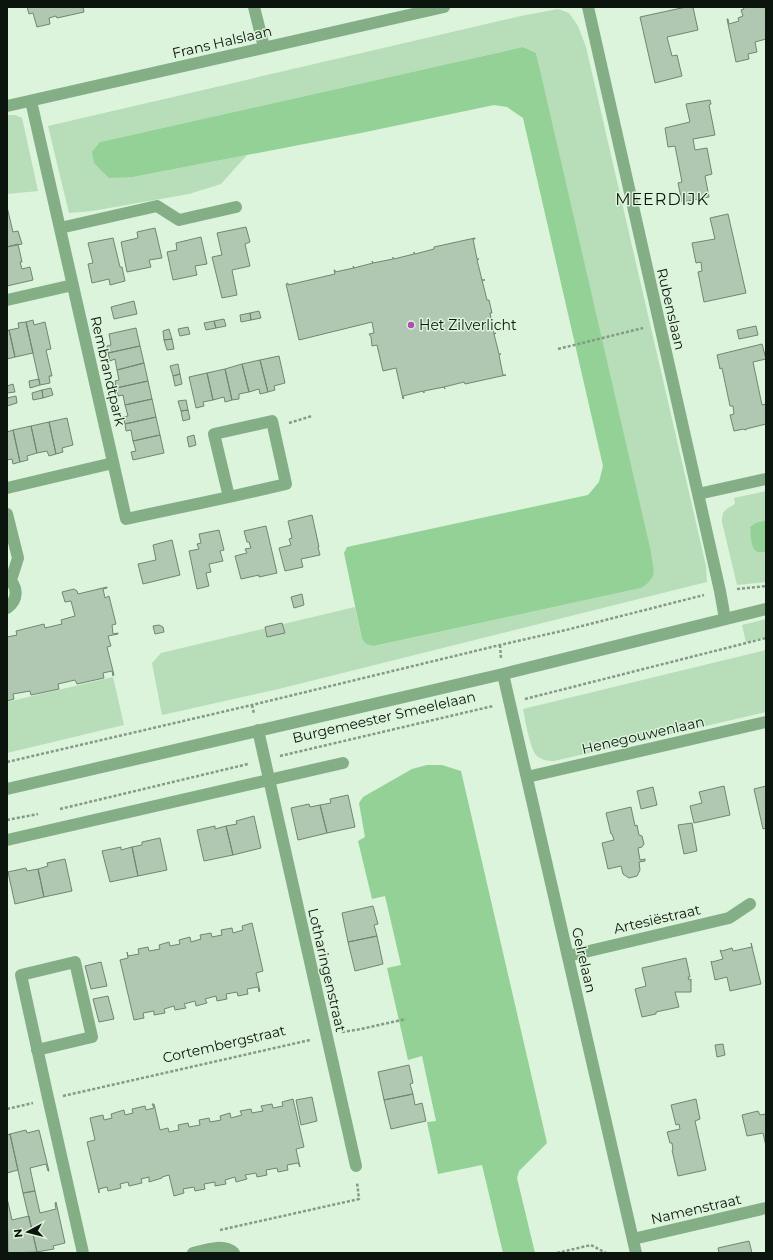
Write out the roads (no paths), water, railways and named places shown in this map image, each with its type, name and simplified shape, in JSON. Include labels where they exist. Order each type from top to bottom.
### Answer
[{"type":"street","points":[[254,7],[264,47]]},
{"type":"street","name":"Frans Halslaan","points":[[7,106],[444,7]]},
{"type":"street","name":"Rubenslaan","points":[[588,7],[720,591],[725,619]]},
{"type":"street","name":"Rembrandtpark","points":[[31,101],[126,519],[229,497],[286,484],[272,421],[214,434],[229,497]]},
{"type":"street","points":[[60,228],[157,206],[179,220],[236,207]]},
{"type":"street","points":[[7,300],[73,285]]},
{"type":"street","points":[[7,488],[113,463]]},
{"type":"street","points":[[698,494],[766,479]]},
{"type":"street","points":[[7,514],[18,558],[9,579],[15,586],[16,593],[14,600],[7,608]]},
{"type":"street","name":"Burgemeester Smeelelaan","points":[[7,789],[503,674],[766,609]]},
{"type":"street","name":"Gelrelaan","points":[[503,674],[636,1253]]},
{"type":"street","name":"Henegouwenlaan","points":[[527,777],[766,722]]},
{"type":"street","name":"Lotharingenstraat","points":[[258,730],[356,1166]]},
{"type":"street","points":[[7,840],[343,763]]},
{"type":"street","name":"Artesiëstraat","points":[[568,956],[729,918],[750,904]]},
{"type":"street","points":[[37,1050],[92,1037],[75,962],[21,976],[37,1050],[83,1253]]},
{"type":"street","name":"Namenstraat","points":[[633,1239],[766,1208]]},
{"type":"street","points":[[193,1253],[218,1248],[231,1250],[234,1253]]},
{"type":"place","name":"Het Zilverlicht","points":[[411,325]]},
{"type":"district","name":"MEERDIJK","points":[[662,199]]}]
